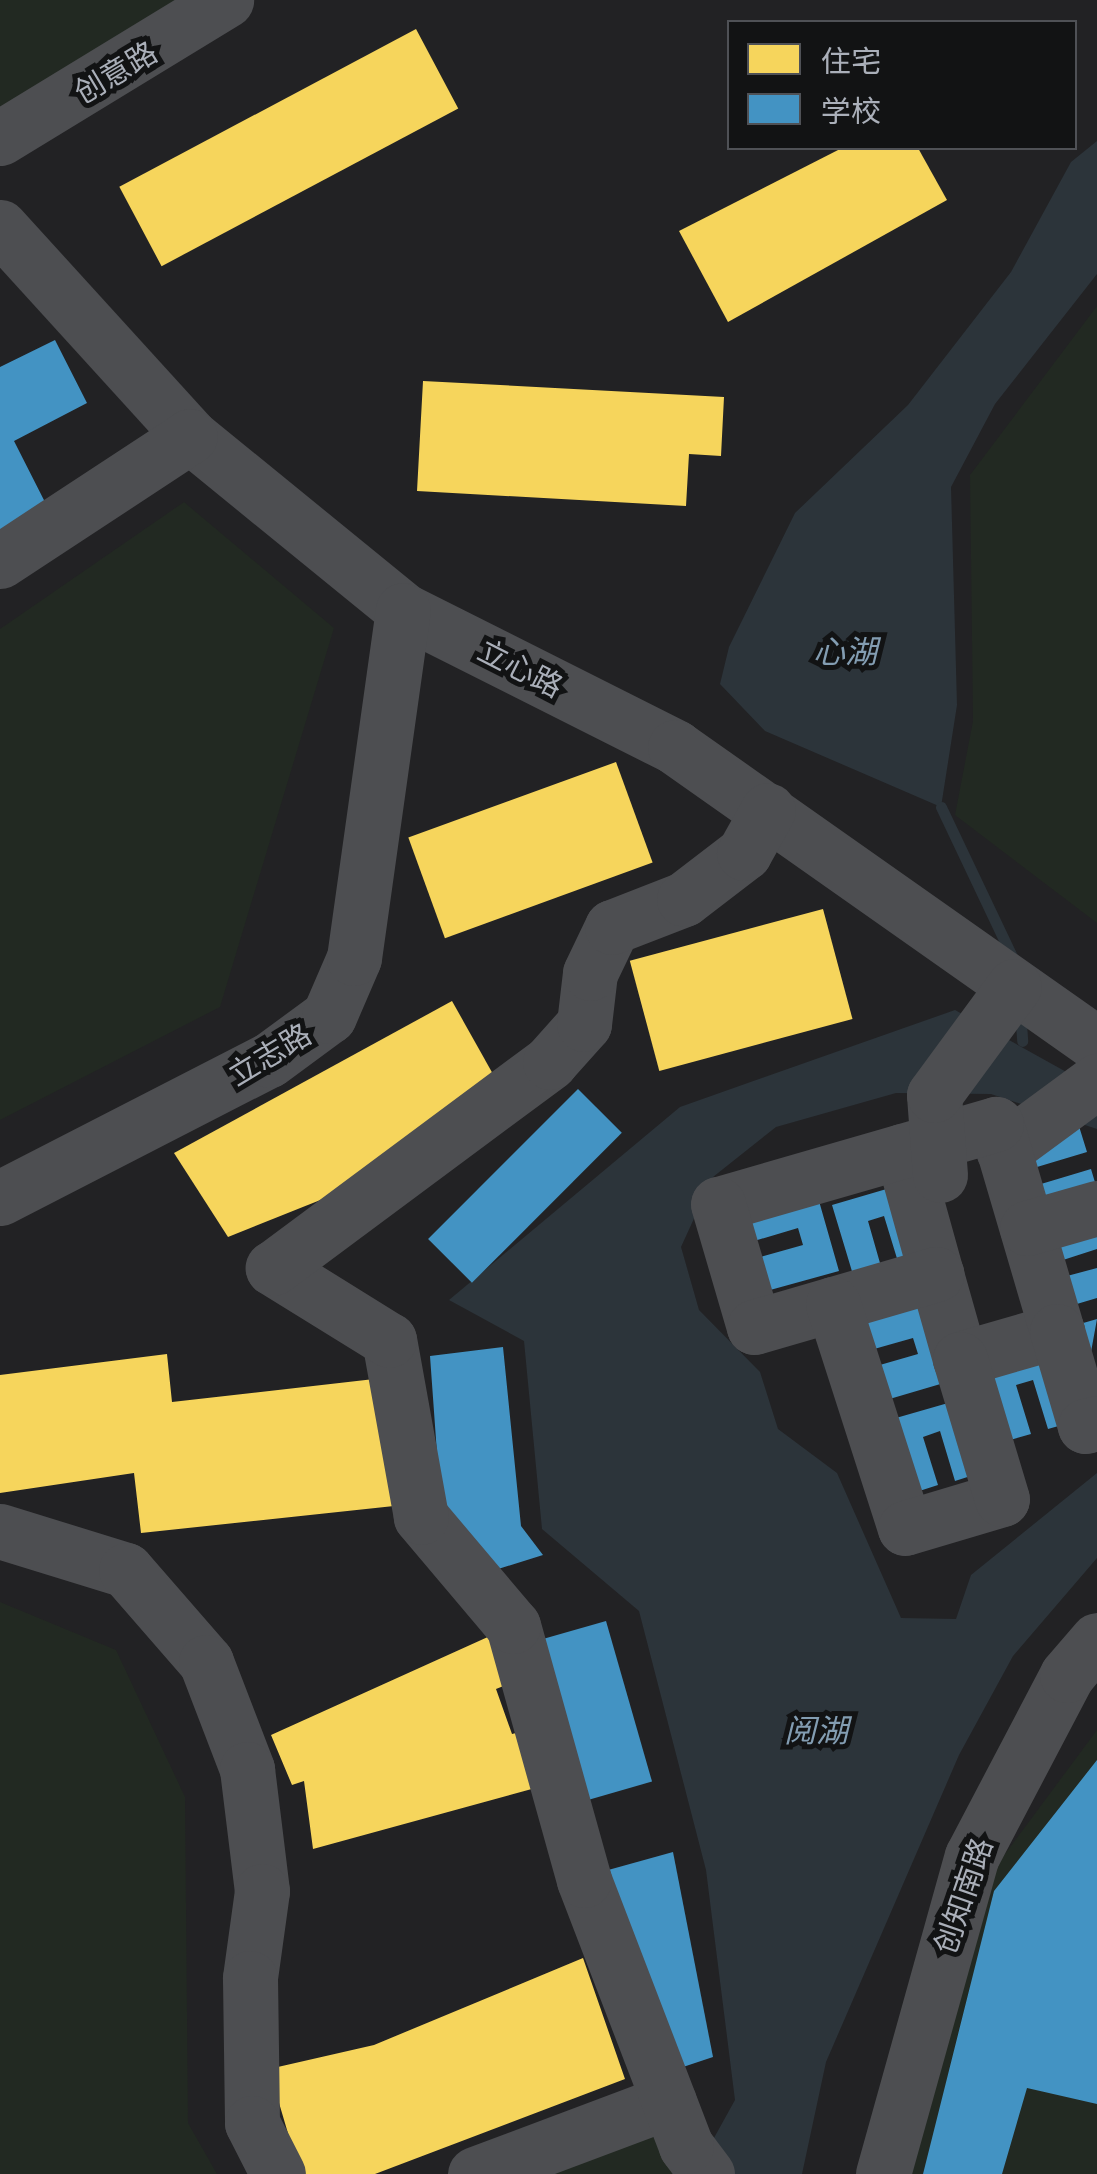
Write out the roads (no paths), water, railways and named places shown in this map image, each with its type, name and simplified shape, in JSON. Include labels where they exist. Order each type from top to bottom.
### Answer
[{"type":"street","name":"创意路","points":[[0,138],[226,0]]},
{"type":"street","name":"立心路","points":[[0,227],[190,436],[403,610],[675,747],[1097,1044]]},
{"type":"street","points":[[0,562],[190,436]]},
{"type":"street","name":"立志路","points":[[0,1198],[269,1060],[329,1016],[354,958],[403,610]]},
{"type":"street","points":[[474,2174],[687,2140],[584,1880],[513,1626],[421,1517],[389,1340],[273,1268],[550,1062],[584,1024],[590,973],[612,928],[684,899],[744,852],[768,810]]},
{"type":"street","points":[[972,1345],[936,1274],[916,1147],[934,1095],[1014,986]]},
{"type":"street","points":[[1003,1150],[1097,1080]]},
{"type":"street","points":[[936,1274],[754,1327],[718,1204],[996,1124],[1085,1426],[1097,1423]]},
{"type":"street","points":[[833,1304],[905,1528],[1002,1499],[972,1345],[916,1147]]},
{"type":"street","points":[[1027,1228],[1097,1208]]},
{"type":"street","points":[[972,1345],[1057,1332]]},
{"type":"street","points":[[0,1531],[126,1570],[206,1662],[247,1769],[262,1890],[250,1978],[252,2123],[278,2174]]},
{"type":"street","name":"创知南路","points":[[883,2174],[972,1856],[1067,1675],[1097,1640]]},
{"type":"water","name":"心湖","points":[[1097,141],[1097,274],[995,404],[951,487],[957,705],[941,807],[765,731],[720,684],[729,647],[795,513],[908,405],[1011,272],[1071,162]]},
{"type":"water","name":"阅湖","points":[[955,1010],[1097,1089],[1097,1129],[991,1094],[896,1093],[776,1127],[713,1177],[681,1247],[699,1310],[760,1372],[778,1429],[837,1473],[901,1618],[956,1619],[971,1575],[1097,1473],[1097,1558],[1013,1656],[959,1755],[826,2062],[802,2174],[694,2174],[735,2100],[706,1870],[639,1611],[542,1529],[524,1341],[449,1300],[680,1107]]},
{"type":"waterway","points":[[941,807],[1014,961]]},
{"type":"waterway","points":[[1020,1009],[1022,1041]]}]
